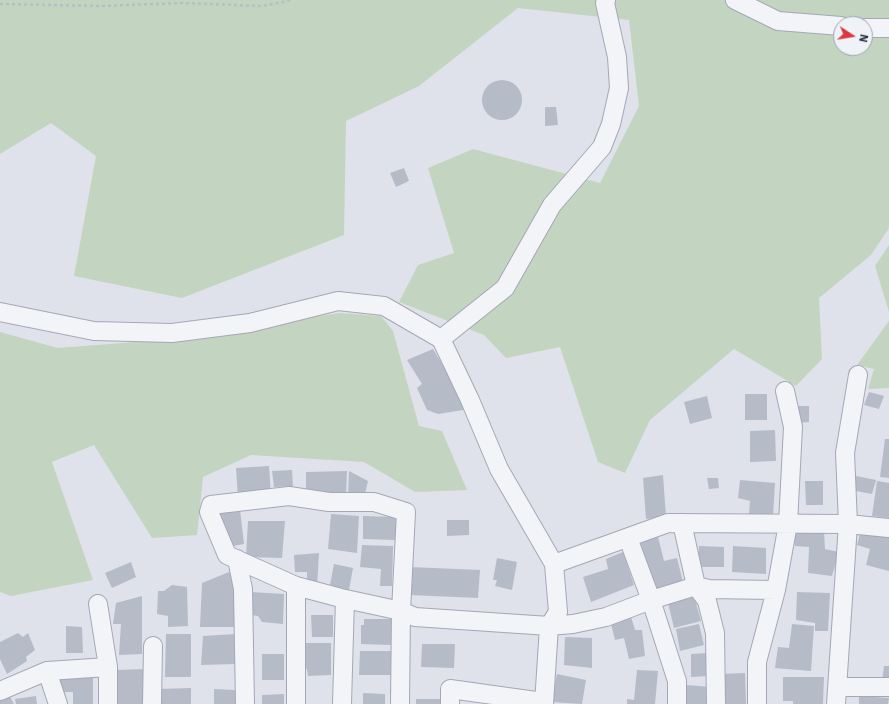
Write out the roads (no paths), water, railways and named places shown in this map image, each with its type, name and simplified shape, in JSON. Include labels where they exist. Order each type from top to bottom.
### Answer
[{"type":"street","points":[[441,339],[505,288],[552,205],[602,147],[611,124],[619,88],[617,57],[605,3],[606,0]]},
{"type":"street","points":[[735,0],[778,20],[833,25]]},
{"type":"street","points":[[873,28],[889,28]]},
{"type":"street","points":[[0,312],[94,331],[172,333],[250,323],[338,301],[384,306],[441,339],[470,400],[499,470],[554,564],[558,612],[549,626],[544,703],[450,688],[450,704]]},
{"type":"street","points":[[858,376],[845,453],[848,524],[837,695],[889,687]]},
{"type":"street","points":[[756,704],[757,662],[776,590],[788,524],[793,427],[786,391]]},
{"type":"street","points":[[400,704],[402,611],[406,512],[374,502],[329,502],[289,496],[211,505],[209,512],[227,555],[296,586],[345,599],[402,611],[415,617],[549,626],[573,624],[606,617],[651,600],[696,586],[709,589],[776,590]]},
{"type":"street","points":[[554,564],[668,523],[848,524],[889,528]]},
{"type":"street","points":[[682,523],[696,586],[707,601],[715,633],[716,704]]},
{"type":"street","points":[[628,538],[651,600],[677,681],[677,704]]},
{"type":"street","points":[[237,559],[243,589],[245,704]]},
{"type":"street","points":[[296,586],[296,704]]},
{"type":"street","points":[[342,704],[345,599]]},
{"type":"street","points":[[98,604],[108,667],[108,704]]},
{"type":"street","points":[[152,704],[153,646]]},
{"type":"street","points":[[0,692],[47,671],[108,667]]},
{"type":"street","points":[[47,671],[58,704]]}]
